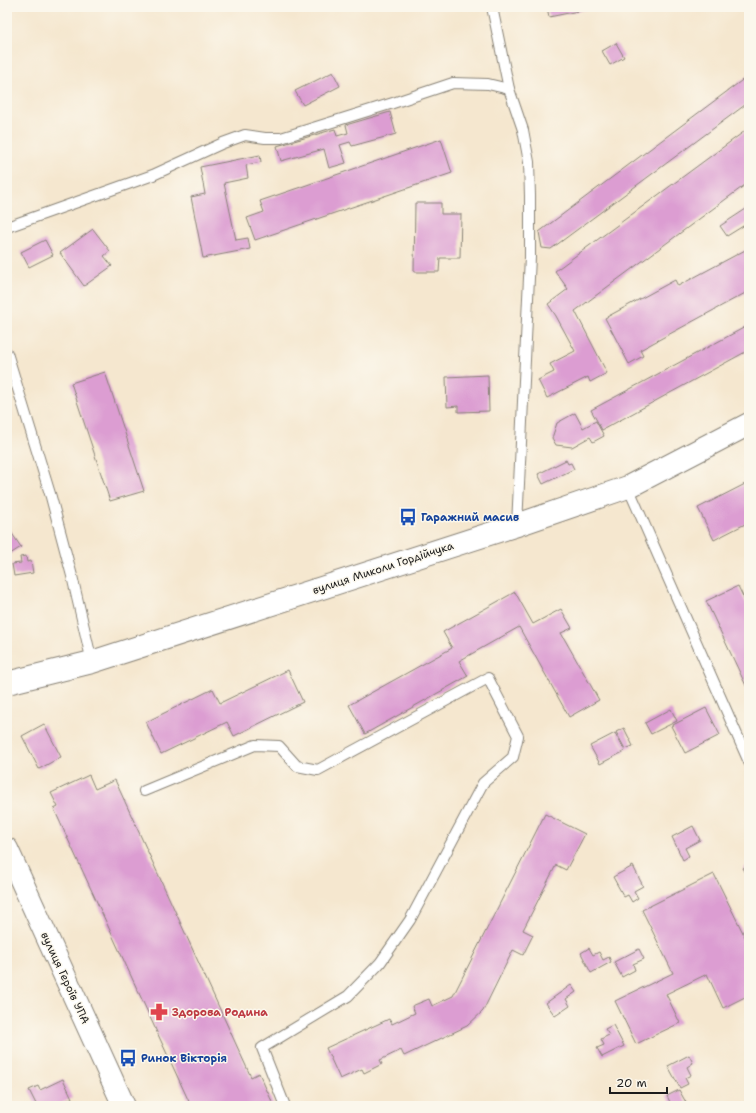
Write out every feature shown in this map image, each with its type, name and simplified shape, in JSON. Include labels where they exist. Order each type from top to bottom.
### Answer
[{"type":"street","name":"вулиця Миколи Гордійчука","points":[[7,683],[92,662],[628,487],[749,424]]},
{"type":"street","name":"вулиця Героїв УПА","points":[[7,849],[124,1106]]},
{"type":"lane","points":[[492,7],[509,89],[523,130],[529,162],[530,257],[517,524]]},
{"type":"lane","points":[[7,227],[153,175],[223,143],[245,135],[265,138],[281,138],[454,82],[488,84],[509,89]]},
{"type":"lane","points":[[7,353],[51,497],[72,576],[92,662]]},
{"type":"lane","points":[[628,487],[749,762]]},
{"type":"lane","points":[[144,791],[255,746],[279,746],[297,766],[318,770],[488,678],[518,736],[512,757],[483,783],[410,920],[380,963],[348,996],[262,1048],[285,1106]]},
{"type":"building","points":[[547,7],[593,7],[593,8],[549,17]]},
{"type":"building","points":[[616,43],[624,57],[610,65],[602,51]]},
{"type":"building","points":[[333,72],[340,86],[303,105],[295,91]]},
{"type":"building","points":[[749,75],[749,102],[551,249],[542,248],[539,232]]},
{"type":"building","points":[[390,112],[396,134],[352,146],[350,142],[340,145],[346,163],[329,168],[324,149],[281,161],[277,146],[335,129],[337,136],[348,133],[346,125]]},
{"type":"building","points":[[749,128],[749,182],[575,311],[607,373],[590,382],[588,377],[547,398],[538,380],[554,372],[550,364],[575,351],[548,304],[568,289],[555,271]]},
{"type":"building","points":[[441,139],[452,173],[255,240],[247,218],[264,212],[260,201]]},
{"type":"building","points":[[260,155],[261,162],[246,165],[248,178],[224,183],[236,240],[248,238],[250,249],[203,258],[191,197],[205,194],[200,167]]},
{"type":"building","points":[[415,203],[441,203],[441,214],[461,214],[460,258],[440,258],[439,272],[414,272]]},
{"type":"building","points":[[749,207],[749,224],[748,223],[727,236],[720,226]]},
{"type":"building","points":[[93,229],[110,251],[104,256],[112,266],[84,286],[60,253]]},
{"type":"building","points":[[45,240],[53,255],[29,267],[21,252]]},
{"type":"building","points":[[749,248],[749,291],[640,350],[643,356],[629,364],[605,318],[675,280],[678,286]]},
{"type":"building","points":[[749,325],[749,350],[602,430],[591,410]]},
{"type":"building","points":[[105,372],[144,491],[110,501],[71,383]]},
{"type":"building","points":[[488,375],[489,411],[458,412],[458,406],[447,407],[446,377]]},
{"type":"building","points":[[7,399],[12,415],[7,417]]},
{"type":"building","points":[[575,413],[583,428],[596,421],[604,436],[593,442],[590,437],[572,447],[556,445],[552,438],[557,423]]},
{"type":"building","points":[[566,460],[568,464],[571,463],[574,469],[543,484],[538,474]]},
{"type":"building","points":[[749,482],[749,522],[714,540],[698,508]]},
{"type":"building","points":[[7,526],[21,547],[7,556]]},
{"type":"building","points":[[26,556],[27,562],[31,561],[33,573],[14,576],[12,564],[21,563],[20,557]]},
{"type":"building","points":[[738,586],[749,609],[749,692],[706,601]]},
{"type":"building","points":[[515,592],[533,624],[561,609],[572,628],[561,633],[599,700],[569,717],[519,627],[459,661],[468,676],[365,734],[349,705],[452,648],[443,632]]},
{"type":"building","points":[[288,670],[303,702],[234,736],[227,722],[161,754],[146,722],[213,689],[220,703]]},
{"type":"building","points":[[706,708],[720,735],[685,753],[671,726]]},
{"type":"building","points":[[671,709],[677,721],[651,734],[645,723]]},
{"type":"building","points":[[44,724],[61,757],[39,769],[22,736]]},
{"type":"building","points":[[624,728],[633,746],[625,749],[616,732]]},
{"type":"building","points":[[615,733],[625,751],[600,764],[590,746]]},
{"type":"building","points":[[89,775],[95,789],[115,780],[251,1077],[259,1073],[274,1106],[191,1106],[54,809],[58,807],[51,793]]},
{"type":"building","points":[[545,814],[585,834],[566,870],[556,865],[523,930],[533,935],[523,955],[513,950],[483,1011],[467,1026],[404,1056],[401,1050],[380,1060],[382,1064],[364,1073],[362,1069],[340,1079],[326,1048],[389,1019],[392,1024],[415,1013],[412,1006],[429,999],[432,1006],[453,996]]},
{"type":"building","points":[[693,826],[700,840],[685,848],[689,856],[683,860],[672,837]]},
{"type":"building","points":[[749,865],[749,878],[743,868]]},
{"type":"building","points":[[633,866],[643,886],[634,891],[638,898],[632,902],[628,895],[624,897],[613,877]]},
{"type":"building","points":[[714,874],[748,943],[749,942],[749,995],[723,1008],[707,974],[666,994],[680,1023],[636,1044],[615,1001],[673,973],[642,910]]},
{"type":"building","points":[[589,948],[593,955],[599,952],[603,960],[609,957],[611,962],[591,973],[581,953]]},
{"type":"building","points":[[639,949],[644,959],[633,964],[635,970],[622,977],[614,962]]},
{"type":"building","points":[[571,985],[576,992],[566,999],[570,1006],[555,1016],[546,1003]]},
{"type":"building","points":[[613,1025],[624,1046],[602,1057],[597,1048],[604,1045],[601,1039],[609,1035],[605,1029]]},
{"type":"building","points":[[689,1055],[693,1063],[687,1067],[691,1075],[685,1078],[688,1084],[680,1088],[668,1066]]},
{"type":"building","points":[[63,1079],[72,1098],[56,1106],[37,1106],[29,1090],[38,1086],[40,1090]]},
{"type":"building","points":[[679,1090],[688,1106],[672,1106],[667,1096]]},
{"type":"place","name":"Гаражний масив","points":[[408,517]]},
{"type":"place","name":"Здорова Родина","points":[[159,1012]]},
{"type":"place","name":"Ринок Вікторія","points":[[128,1058]]}]
